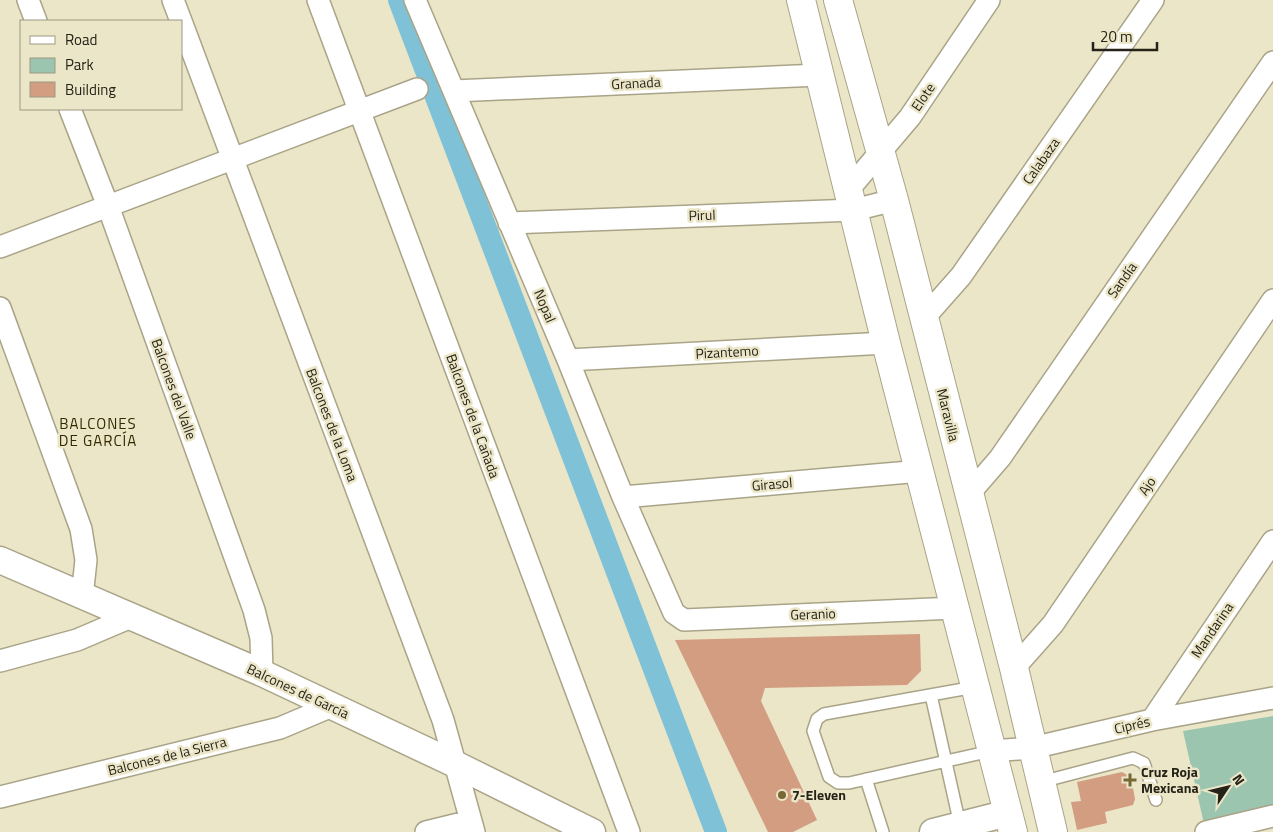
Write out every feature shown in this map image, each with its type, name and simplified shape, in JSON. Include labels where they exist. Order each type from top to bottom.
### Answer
[{"type":"main road","points":[[800,0],[852,199],[886,343],[921,472],[1010,822]]},
{"type":"main road","name":"Maravilla","points":[[838,0],[894,200],[968,495],[1014,668],[1053,832]]},
{"type":"street","points":[[28,0],[36,20]]},
{"type":"street","name":"Balcones de la Loma","points":[[173,0],[181,20]]},
{"type":"street","name":"Balcones de la Cañada","points":[[318,0],[629,832]]},
{"type":"street","name":"Nopal","points":[[415,0],[568,360],[623,498],[674,613]]},
{"type":"street","name":"Elote","points":[[852,199],[880,153],[910,117],[989,0]]},
{"type":"street","name":"Calabaza","points":[[923,319],[961,276],[1153,0]]},
{"type":"street","name":"Balcones de la Loma","points":[[182,24],[443,720],[473,826]]},
{"type":"street","name":"Sandía","points":[[968,495],[1000,458],[1273,62]]},
{"type":"street","name":"Granada","points":[[454,91],[819,75]]},
{"type":"street","points":[[0,248],[417,89]]},
{"type":"street","name":"Balcones del Valle","points":[[70,110],[108,206],[254,610],[261,638],[262,673]]},
{"type":"street","name":"Pirul","points":[[509,223],[852,199],[894,200]]},
{"type":"street","name":"Ajo","points":[[1014,668],[1053,624],[1273,300]]},
{"type":"street","points":[[0,308],[81,529],[86,560],[82,597]]},
{"type":"street","name":"Pizantemo","points":[[568,360],[886,343]]},
{"type":"street","name":"Girasol","points":[[623,498],[921,472]]},
{"type":"street","name":"Mandarina","points":[[1152,720],[1273,541]]},
{"type":"street","name":"Balcones de García","points":[[0,560],[82,597],[262,673],[455,764],[592,832]]},
{"type":"street","name":"Geranio","points":[[674,613],[684,620],[955,608]]},
{"type":"street","points":[[0,661],[77,640],[131,617]]},
{"type":"street","name":"Ciprés","points":[[991,751],[1032,748],[1152,720],[1273,698]]},
{"type":"street","name":"Balcones de la Sierra","points":[[0,798],[280,728],[332,706]]},
{"type":"street","points":[[1206,832],[1273,816]]},
{"type":"street","points":[[932,832],[960,825],[1010,822]]},
{"type":"street","points":[[426,832],[473,826]]},
{"type":"lane","points":[[975,687],[824,714],[817,719],[813,731],[828,777],[838,783],[866,779],[991,751]]},
{"type":"lane","points":[[931,695],[960,825]]},
{"type":"lane","points":[[1040,782],[1133,758],[1144,763],[1156,800]]},
{"type":"lane","points":[[866,779],[883,832]]},
{"type":"green space","points":[[1273,716],[1273,805],[1204,824],[1183,731]]},
{"type":"building","points":[[920,634],[921,671],[907,685],[765,688],[761,701],[817,820],[793,832],[768,832],[675,640]]},
{"type":"building","points":[[1122,772],[1131,777],[1135,799],[1133,805],[1105,812],[1107,823],[1077,830],[1071,802],[1081,801],[1077,782]]},
{"type":"waterway","points":[[399,0],[716,832]]},
{"type":"place","name":"Cruz Roja Mexicana","points":[[1130,780]]},
{"type":"place","name":"7-Eleven","points":[[782,795]]},
{"type":"district","name":"BALCONES DE GARCÍA","points":[[98,432]]}]
